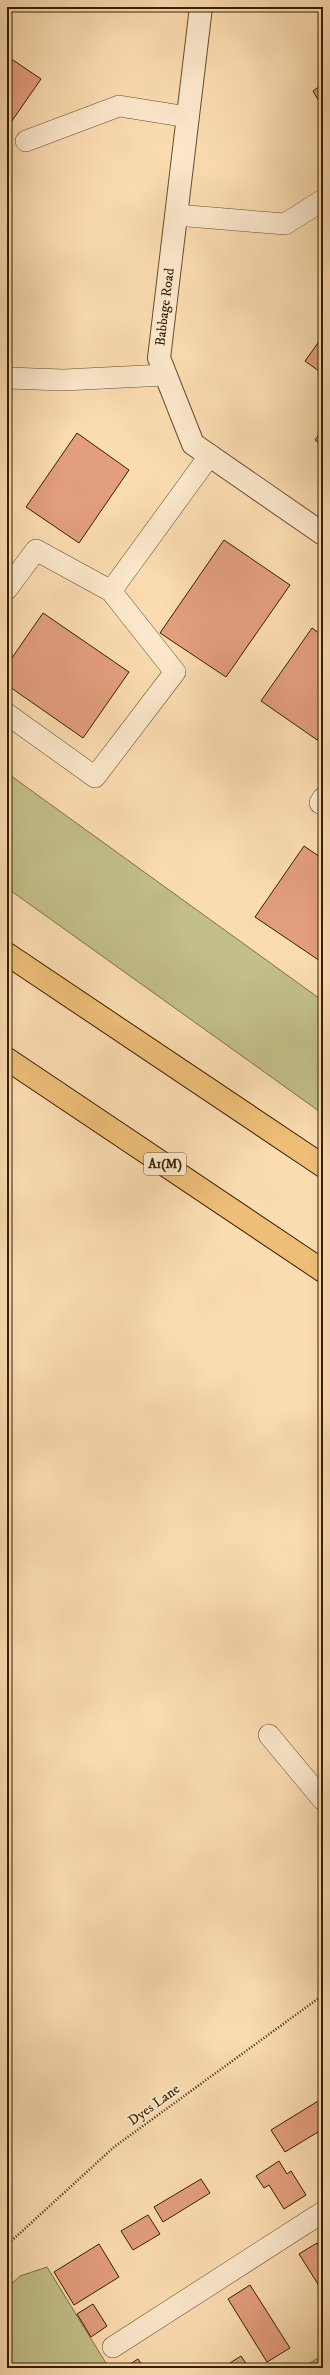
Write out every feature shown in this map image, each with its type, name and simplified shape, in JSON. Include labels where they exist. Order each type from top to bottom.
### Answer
[{"type":"highway","points":[[7,954],[323,1166]]},
{"type":"highway","name":"A1(M)","points":[[7,1059],[323,1271]]},
{"type":"street","name":"Babbage Road","points":[[201,7],[159,358],[194,444],[323,534]]},
{"type":"lane","points":[[26,141],[119,106],[188,117]]},
{"type":"lane","points":[[176,215],[285,224],[323,200]]},
{"type":"lane","points":[[7,378],[64,380],[165,375]]},
{"type":"lane","points":[[111,591],[210,455]]},
{"type":"lane","points":[[7,589],[36,550],[111,591],[175,672],[95,777],[7,714]]},
{"type":"lane","points":[[269,1735],[323,1800]]},
{"type":"lane","points":[[112,2347],[323,2212]]},
{"type":"path","name":"Dyes Lane","points":[[7,2244],[114,2146],[323,1995]]},
{"type":"shaded area","points":[[7,773],[323,1001],[323,1114],[7,888]]},
{"type":"shaded area","points":[[47,2267],[109,2368],[7,2368],[7,2288],[20,2276]]},
{"type":"shaded area","points":[[323,2355],[323,2368],[302,2368]]},
{"type":"building","points":[[7,56],[41,79],[7,128]]},
{"type":"building","points":[[323,84],[323,108],[313,91]]},
{"type":"building","points":[[323,336],[323,374],[305,361]]},
{"type":"building","points":[[323,429],[323,446],[315,440]]},
{"type":"building","points":[[77,433],[129,470],[79,543],[26,507]]},
{"type":"building","points":[[224,540],[290,585],[226,677],[160,633]]},
{"type":"building","points":[[43,613],[129,672],[83,738],[7,685],[7,665]]},
{"type":"building","points":[[312,628],[323,636],[323,744],[261,701]]},
{"type":"building","points":[[304,846],[323,859],[323,963],[255,917]]},
{"type":"building","points":[[323,2098],[323,2129],[285,2152],[271,2130]]},
{"type":"building","points":[[279,2161],[287,2174],[291,2171],[306,2195],[284,2209],[269,2185],[264,2188],[256,2176]]},
{"type":"building","points":[[201,2179],[210,2193],[163,2222],[154,2207]]},
{"type":"building","points":[[148,2215],[160,2234],[133,2250],[121,2231]]},
{"type":"building","points":[[317,2243],[323,2253],[323,2292],[299,2254]]},
{"type":"building","points":[[99,2244],[119,2277],[74,2305],[54,2272]]},
{"type":"building","points":[[250,2285],[290,2348],[267,2362],[228,2299]]},
{"type":"building","points":[[93,2304],[107,2326],[91,2337],[77,2314]]},
{"type":"building","points":[[241,2356],[249,2368],[222,2368]]},
{"type":"building","points":[[138,2359],[144,2368],[124,2368]]}]
